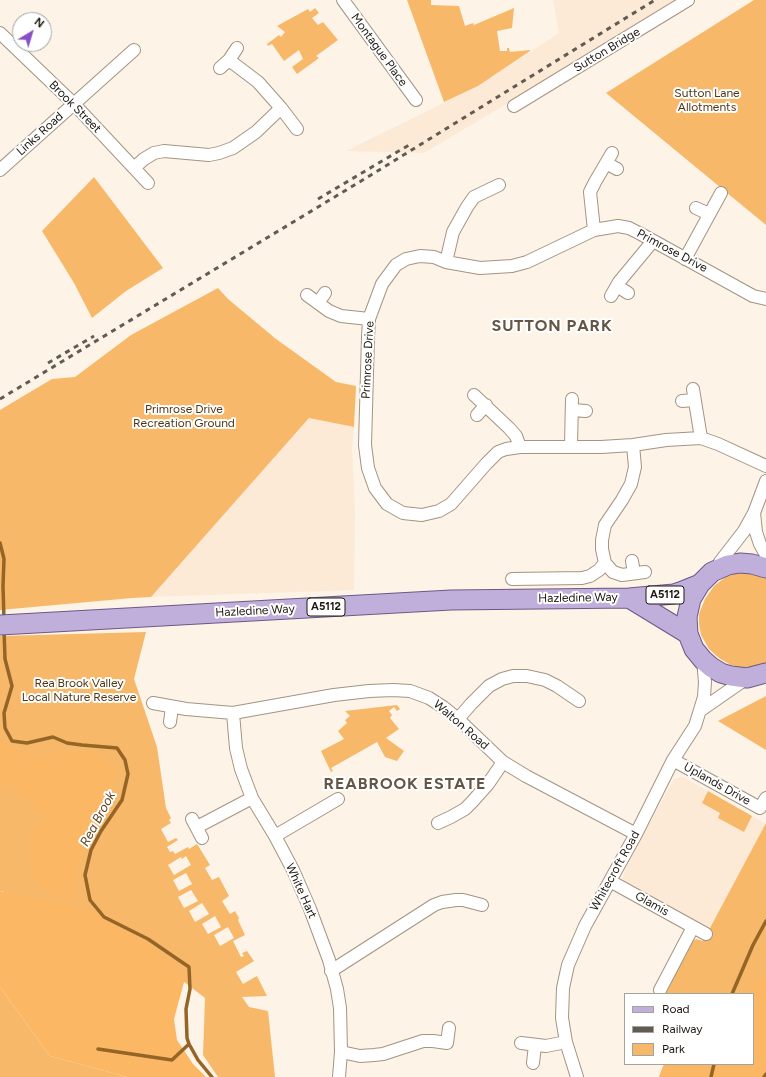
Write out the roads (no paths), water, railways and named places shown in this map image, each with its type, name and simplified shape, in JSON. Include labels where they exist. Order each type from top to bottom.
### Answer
[{"type":"main road","points":[[766,568],[752,564],[740,563],[728,565],[717,570],[700,584],[691,599],[687,617],[688,634],[694,649],[703,660],[721,673],[747,678],[766,673]]},
{"type":"main road","name":"Hazledine Way","points":[[0,625],[451,600],[629,598],[674,594],[700,584]]},
{"type":"main road","name":"Hazledine Way","points":[[629,598],[688,634]]},
{"type":"street","name":"Montague Place","points":[[343,0],[416,100]]},
{"type":"street","name":"Sutton Bridge","points":[[514,106],[529,104],[688,0]]},
{"type":"street","name":"Brook Street","points":[[0,33],[74,104],[148,183]]},
{"type":"street","points":[[220,68],[229,60],[237,48]]},
{"type":"street","name":"Links Road","points":[[0,170],[134,50]]},
{"type":"street","points":[[229,60],[258,82],[297,128]]},
{"type":"street","points":[[134,168],[154,153],[164,151],[208,155],[233,148],[256,132],[281,108]]},
{"type":"street","points":[[594,230],[590,192],[609,158],[617,169]]},
{"type":"street","points":[[446,262],[453,232],[459,219],[474,197],[486,185],[500,184]]},
{"type":"street","points":[[685,259],[721,193]]},
{"type":"street","points":[[696,208],[709,214]]},
{"type":"street","name":"Primrose Drive","points":[[766,299],[753,296],[628,228],[618,226],[594,230],[527,262],[512,266],[480,268],[446,262],[434,257],[420,256],[406,259],[396,265],[382,284],[370,319],[368,337],[366,458],[375,488],[387,504],[403,513],[422,515],[439,511],[451,504],[498,452],[520,447],[602,447],[701,438],[718,444],[766,466]]},
{"type":"street","points":[[628,293],[614,291],[653,241]]},
{"type":"street","points":[[307,295],[321,298],[329,311],[341,316],[370,319]]},
{"type":"street","points":[[474,395],[509,428],[516,436],[520,447]]},
{"type":"street","points":[[690,396],[701,438]]},
{"type":"street","points":[[571,446],[572,404],[586,411]]},
{"type":"street","points":[[477,415],[486,405]]},
{"type":"street","points":[[632,561],[640,572],[622,575],[613,572],[604,563],[602,540],[605,525],[631,484],[634,467],[633,445]]},
{"type":"street","points":[[717,570],[720,562],[744,531],[754,513],[766,481]]},
{"type":"street","points":[[754,513],[756,532],[766,555]]},
{"type":"street","points":[[512,579],[525,573],[582,578],[590,576],[599,570],[604,563]]},
{"type":"street","name":"Whitecroft Road","points":[[577,1077],[563,1029],[561,1001],[568,965],[585,926],[636,834],[673,760],[695,726],[704,697],[705,682],[703,660]]},
{"type":"street","points":[[458,719],[490,686],[502,679],[513,676],[527,676],[545,680],[564,697],[579,701]]},
{"type":"street","points":[[701,710],[747,678]]},
{"type":"street","name":"Walton Road","points":[[153,703],[208,712],[233,712],[334,695],[393,690],[410,691],[429,698],[458,719],[503,762],[526,776],[636,834]]},
{"type":"street","points":[[170,722],[172,707]]},
{"type":"street","name":"White Hart","points":[[233,712],[236,748],[241,769],[252,798],[293,870],[310,909],[329,960],[337,989],[340,1008],[342,1052],[339,1077]]},
{"type":"street","name":"Uplands Drive","points":[[673,760],[763,803]]},
{"type":"street","points":[[438,823],[465,809],[488,784],[503,762]]},
{"type":"street","points":[[197,828],[252,798]]},
{"type":"street","points":[[274,836],[338,799]]},
{"type":"street","name":"Glamis","points":[[610,881],[706,934]]},
{"type":"street","points":[[331,971],[434,905],[456,900],[482,905]]},
{"type":"street","points":[[660,990],[693,927]]},
{"type":"street","points":[[342,1052],[360,1056],[374,1055],[383,1054],[423,1041],[433,1040],[447,1043],[449,1028]]},
{"type":"street","points":[[521,1043],[546,1046],[566,1042]]},
{"type":"street","points":[[533,1063],[535,1045]]},
{"type":"waterway","name":"Rea Brook","points":[[0,543],[4,559],[4,620]]},
{"type":"waterway","name":"Rea Brook","points":[[4,630],[5,659],[12,686],[4,713],[5,728],[12,741],[27,743],[53,737],[67,743],[117,748],[125,760],[128,774],[122,800],[101,831],[91,850],[85,875],[90,900],[104,917],[148,939],[189,967],[190,989],[186,1009],[187,1038],[198,1060],[212,1077]]},
{"type":"waterway","points":[[732,993],[753,945],[766,921]]},
{"type":"waterway","points":[[98,1049],[172,1060],[189,1044]]},
{"type":"waterway","points":[[711,1077],[714,1065]]},
{"type":"railway","points":[[0,399],[371,175],[655,0]]},
{"type":"railway","points":[[318,199],[409,145]]},
{"type":"railway","points":[[48,363],[94,336]]},
{"type":"district","name":"SUTTON PARK","points":[[552,326]]},
{"type":"district","name":"REABROOK ESTATE","points":[[405,784]]},
{"type":"park label","name":"Sutton Lane Allotments","points":[[707,100]]},
{"type":"park label","name":"Primrose Drive Recreation Ground","points":[[184,416]]},
{"type":"park label","name":"Rea Brook Valley Local Nature Reserve","points":[[79,690]]}]
